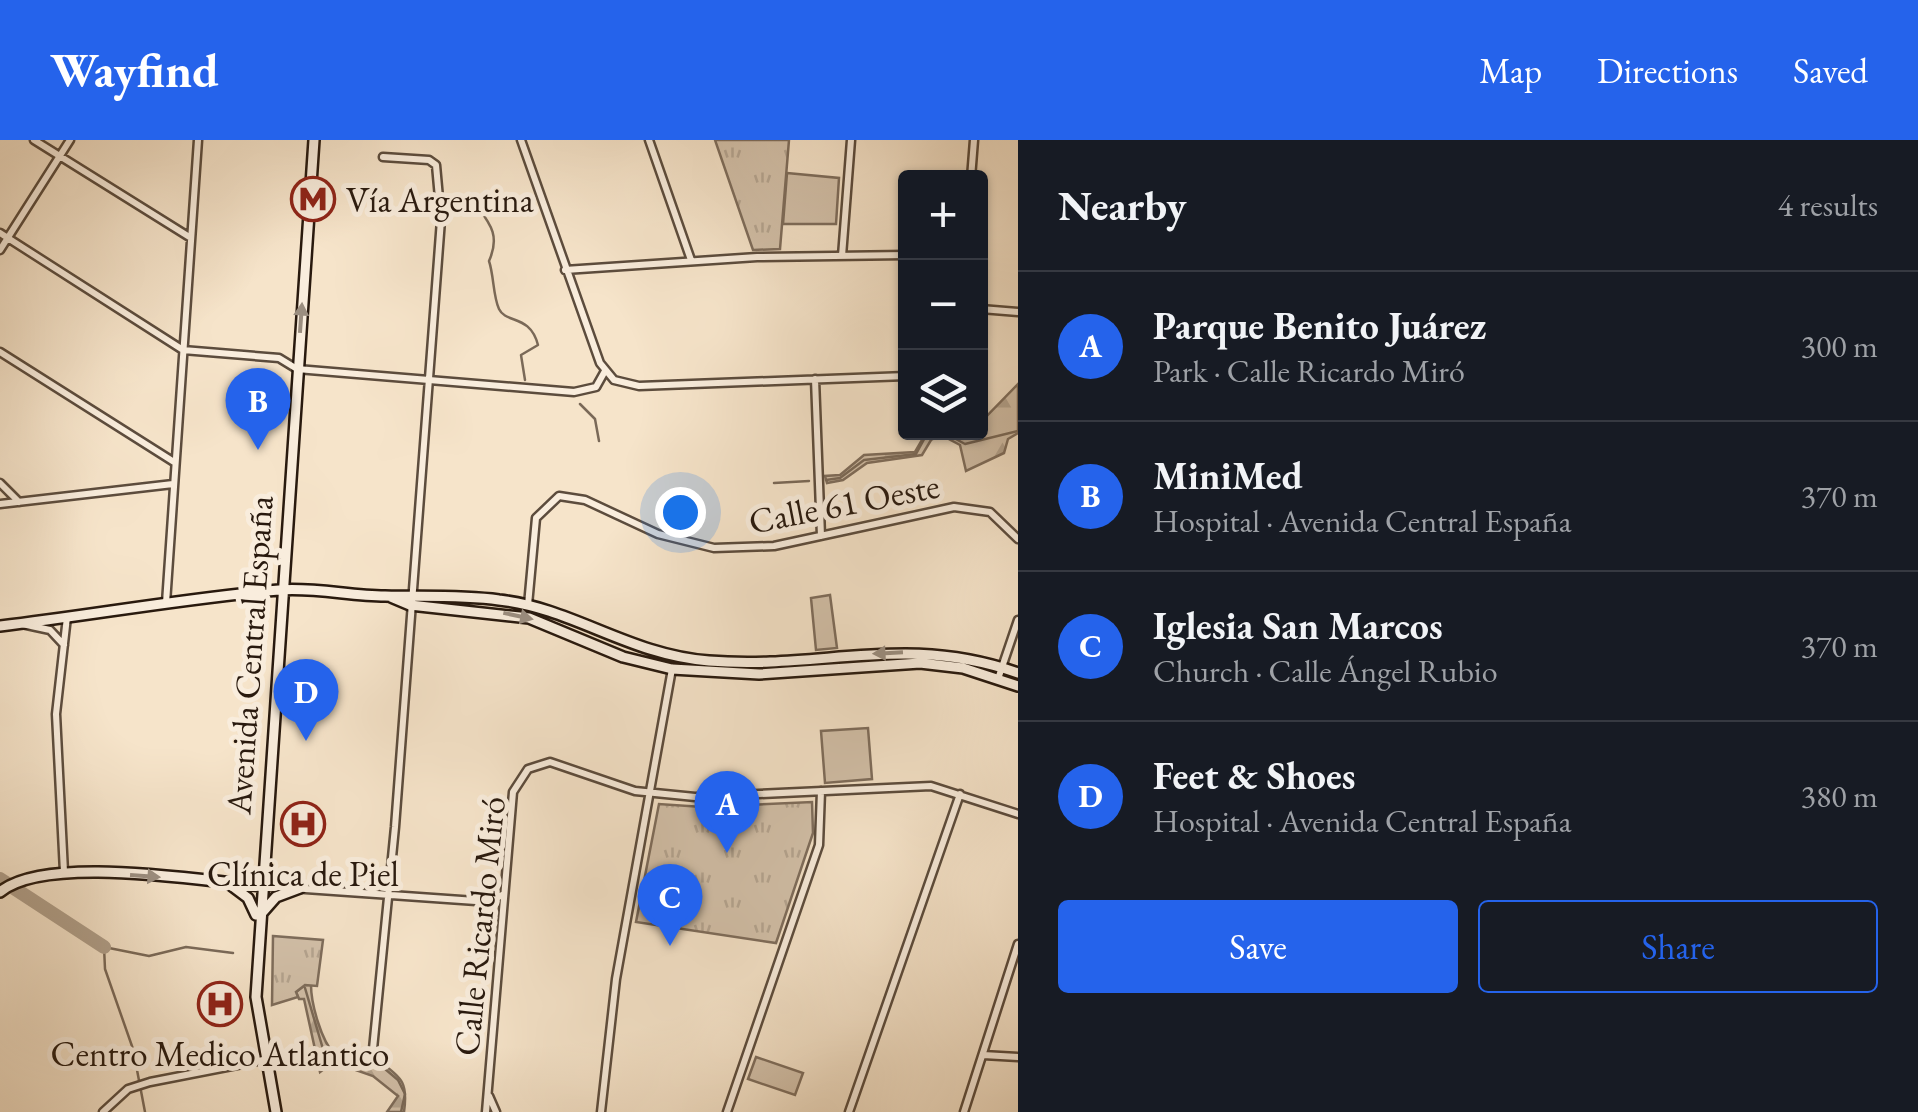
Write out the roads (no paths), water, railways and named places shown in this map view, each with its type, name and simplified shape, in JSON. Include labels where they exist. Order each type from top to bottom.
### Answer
[{"type":"main road","name":"Avenida Central España","points":[[276,1112],[256,996],[314,140]]},
{"type":"main road","points":[[0,626],[281,590],[388,596],[529,618],[622,656],[672,670],[732,674],[920,663],[963,668],[1018,686]]},
{"type":"main road","points":[[411,599],[528,605],[621,643],[687,658],[742,662],[939,652],[1018,673]]},
{"type":"main road","points":[[841,656],[842,668]]},
{"type":"main road","points":[[672,670],[687,658]]},
{"type":"main road","points":[[0,892],[23,879],[64,872],[262,886]]},
{"type":"main road","points":[[225,883],[248,898],[259,920],[276,897],[300,888]]},
{"type":"street","points":[[34,140],[191,238]]},
{"type":"street","points":[[0,250],[4,236],[70,140]]},
{"type":"street","points":[[166,604],[198,140]]},
{"type":"street","points":[[521,140],[604,371],[614,380],[639,386],[898,376]]},
{"type":"street","points":[[649,140],[691,260]]},
{"type":"street","points":[[842,256],[850,140]]},
{"type":"street","points":[[972,170],[974,140]]},
{"type":"street","points":[[373,1048],[430,381],[440,220],[438,169],[429,160],[383,157]]},
{"type":"street","points":[[4,236],[183,350],[279,358],[297,369],[585,391],[596,387],[604,371]]},
{"type":"street","points":[[565,270],[691,260],[898,255]]},
{"type":"street","points":[[988,310],[1018,312]]},
{"type":"street","points":[[0,352],[174,462]]},
{"type":"street","points":[[816,379],[821,536]]},
{"type":"street","points":[[0,483],[18,502]]},
{"type":"street","points":[[0,504],[173,484]]},
{"type":"street","name":"Calle 61 Oeste","points":[[528,605],[536,518],[560,496],[585,500],[648,530],[699,546],[751,548],[954,506],[990,512],[1017,533]]},
{"type":"street","points":[[64,872],[56,714],[67,617]]},
{"type":"street","points":[[998,679],[1018,620]]},
{"type":"street","points":[[20,623],[50,630],[64,646]]},
{"type":"street","points":[[604,1110],[616,979],[672,670]]},
{"type":"street","name":"Calle Ricardo Miró","points":[[486,1112],[513,792],[528,769],[550,762],[635,791],[722,797],[913,784],[960,794],[1018,814]]},
{"type":"street","points":[[635,791],[652,780]]},
{"type":"street","points":[[727,1112],[819,844],[820,791]]},
{"type":"street","points":[[849,1112],[960,794]]},
{"type":"street","points":[[262,886],[490,902],[504,892]]},
{"type":"street","points":[[490,902],[502,917]]},
{"type":"street","points":[[964,1112],[1018,944]]},
{"type":"street","points":[[983,1055],[1018,1057]]},
{"type":"street","points":[[103,1112],[128,1089],[264,1060]]},
{"type":"street","points":[[488,1090],[496,1112]]},
{"type":"waterway","points":[[470,196],[493,234],[489,261],[499,309],[530,328],[538,345],[521,355],[525,380]]},
{"type":"waterway","points":[[580,404],[595,419],[599,441]]},
{"type":"waterway","points":[[988,438],[1018,431]]},
{"type":"waterway","points":[[826,480],[840,478],[864,460],[916,454],[924,440]]},
{"type":"waterway","points":[[958,440],[965,444],[981,440]]},
{"type":"waterway","points":[[774,483],[809,481]]},
{"type":"waterway","points":[[0,879],[104,947]]},
{"type":"waterway","points":[[145,1112],[133,1049],[105,969],[104,947],[149,956],[186,947],[233,953]]},
{"type":"waterway","points":[[305,988],[323,1049],[333,1056],[371,1057],[398,1080],[405,1094],[401,1112]]},
{"type":"place","name":"Vía Argentina","points":[[313,199]]},
{"type":"place","name":"MiniMed","points":[[258,450]]},
{"type":"place","name":"Feet & Shoes","points":[[306,741]]},
{"type":"place","name":"Clínica de Piel","points":[[303,824]]},
{"type":"place","name":"Parque Benito Juárez","points":[[727,853]]},
{"type":"place","name":"Iglesia San Marcos","points":[[670,946]]},
{"type":"place","name":"Centro Medico Atlantico","points":[[220,1004]]}]
